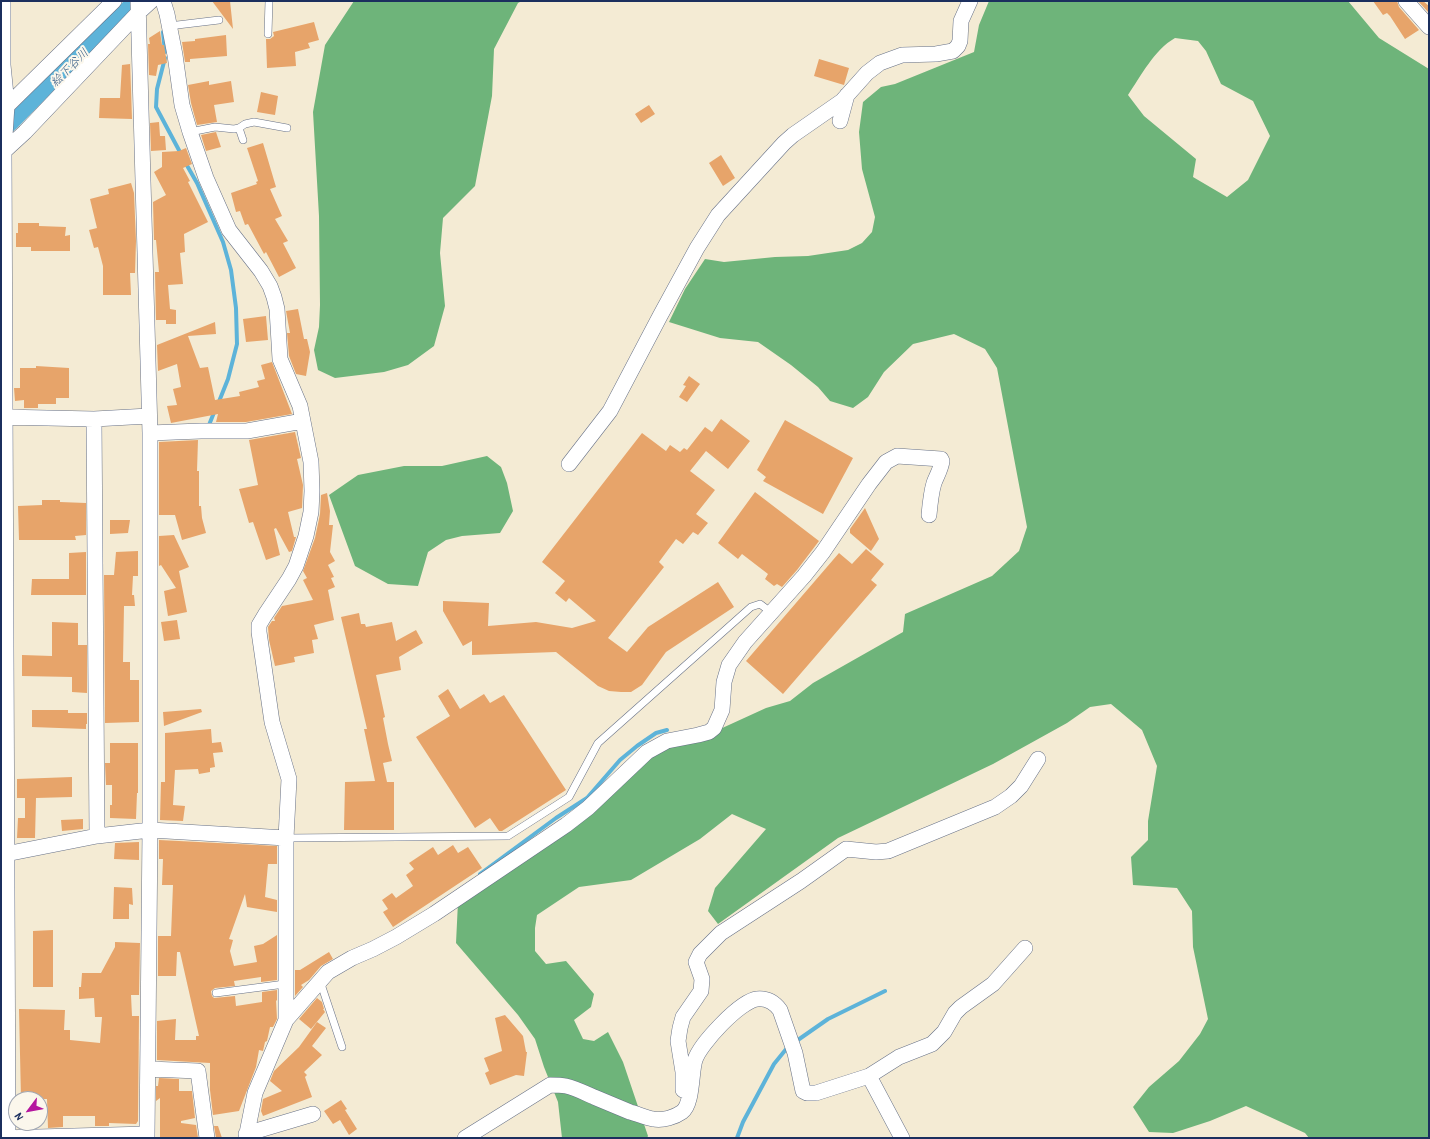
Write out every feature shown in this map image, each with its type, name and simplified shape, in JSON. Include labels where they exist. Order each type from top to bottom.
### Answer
[{"type":"street","points":[[3,1],[4,855],[8,1138]]},
{"type":"street","points":[[4,109],[114,1]]},
{"type":"street","points":[[3,152],[25,132],[138,6],[151,1]]},
{"type":"street","points":[[163,1],[169,26],[182,105],[206,178],[229,230],[261,271],[272,292],[277,309],[280,359],[300,406],[311,462],[311,512],[306,536],[296,566],[259,625],[272,722],[289,779],[286,838],[286,1020]]},
{"type":"street","points":[[569,464],[610,411],[697,248],[718,215],[784,143],[793,135],[842,101],[867,73],[880,63],[902,55],[936,54],[953,51],[958,46],[960,41],[961,21],[970,1]]},
{"type":"street","points":[[1406,1],[1429,26]]},
{"type":"street","points":[[1,1138],[147,1136],[149,1069],[150,433],[138,6]]},
{"type":"street","points":[[840,120],[847,95]]},
{"type":"street","points":[[4,417],[94,419],[149,416]]},
{"type":"street","points":[[94,419],[97,836]]},
{"type":"street","points":[[150,433],[247,431],[303,421]]},
{"type":"street","points":[[313,1114],[246,1136],[255,1093],[286,1020],[328,972],[334,967],[396,937],[434,914],[566,826],[588,808],[647,752],[667,741],[710,732],[714,728],[722,710],[724,682],[729,665],[745,642],[772,613],[823,552],[869,484],[886,462],[897,456],[941,459],[941,466],[934,483],[931,496],[929,515]]},
{"type":"street","points":[[684,1110],[682,1104],[683,1072],[678,1041],[683,1017],[701,991],[702,979],[696,962],[702,951],[721,933],[801,881],[846,849],[876,852],[888,851],[995,808],[1021,786],[1038,759]]},
{"type":"street","points":[[4,855],[97,836],[150,830],[286,838]]},
{"type":"street","points":[[465,1138],[550,1085],[565,1085],[653,1119],[663,1119],[676,1115],[684,1110],[689,1100],[695,1059],[705,1044],[719,1027],[736,1011],[755,999],[765,999],[776,1005],[780,1010],[795,1053],[803,1091],[807,1093],[816,1093],[869,1076],[899,1057],[932,1044],[944,1032],[955,1013],[993,984],[1025,948]]},
{"type":"street","points":[[149,1069],[198,1071],[207,1138]]},
{"type":"street","points":[[869,1076],[902,1138]]},
{"type":"lane","points":[[268,34],[269,1]]},
{"type":"lane","points":[[169,26],[219,20]]},
{"type":"lane","points":[[190,132],[215,127],[234,129],[254,122],[287,128]]},
{"type":"lane","points":[[239,128],[243,140]]},
{"type":"lane","points":[[286,838],[508,836],[569,797],[598,743],[751,607],[760,604],[772,613]]},
{"type":"lane","points":[[320,981],[342,1047]]},
{"type":"lane","points":[[216,992],[285,984]]},
{"type":"green space","points":[[354,1],[522,1],[518,3],[494,49],[492,96],[475,186],[443,218],[440,253],[445,306],[434,346],[408,365],[384,372],[335,378],[318,370],[314,350],[319,327],[320,305],[319,216],[313,112],[325,45]]},
{"type":"green space","points":[[989,1],[1348,1],[1379,38],[1429,69],[1429,1138],[1309,1138],[1305,1133],[1246,1106],[1210,1121],[1173,1133],[1149,1132],[1133,1107],[1149,1087],[1179,1061],[1200,1034],[1208,1019],[1193,947],[1192,911],[1177,888],[1133,885],[1131,857],[1148,840],[1148,821],[1157,766],[1142,730],[1111,704],[1090,707],[1067,723],[993,764],[838,838],[718,924],[708,911],[715,888],[766,829],[732,814],[700,839],[631,880],[579,887],[537,915],[535,928],[535,951],[546,964],[566,961],[594,994],[591,1007],[574,1020],[583,1039],[594,1041],[608,1032],[623,1062],[648,1136],[647,1138],[562,1138],[558,1102],[535,1039],[518,1015],[456,943],[458,902],[653,751],[707,735],[766,708],[790,701],[813,683],[903,632],[905,614],[992,576],[1019,551],[1027,527],[997,368],[985,349],[954,334],[913,344],[884,372],[868,397],[853,408],[830,401],[818,387],[791,365],[758,342],[720,338],[669,322],[685,289],[705,259],[724,262],[775,257],[808,256],[848,250],[862,243],[872,232],[875,217],[862,169],[859,132],[863,102],[881,87],[895,84],[974,52],[979,25]],"holes":[[[1175,38],[1198,41],[1206,51],[1221,84],[1253,101],[1270,136],[1248,180],[1227,197],[1193,177],[1196,159],[1144,116],[1128,95],[1148,64],[1167,43]]]},
{"type":"green space","points":[[487,456],[501,467],[507,483],[513,511],[500,533],[462,536],[446,540],[428,552],[418,586],[388,584],[355,566],[329,495],[358,475],[404,466],[442,466]]},
{"type":"water","name":"絵下谷川","points":[[124,1],[142,1],[17,128],[1,142],[1,123]]},
{"type":"building","points":[[212,1],[230,1],[233,29]]},
{"type":"building","points":[[1373,1],[1397,1],[1399,7],[1419,30],[1405,39],[1390,16],[1387,13],[1383,15]]},
{"type":"building","points":[[1418,1],[1423,1],[1429,6],[1429,13]]},
{"type":"building","points":[[314,22],[319,40],[308,43],[310,48],[295,52],[296,66],[267,68],[266,39],[270,39],[274,36],[273,32]]},
{"type":"building","points":[[160,31],[167,63],[158,65],[156,76],[149,75],[149,38]]},
{"type":"building","points":[[226,35],[227,56],[190,59],[190,62],[185,62],[182,42]]},
{"type":"building","points":[[819,59],[849,68],[844,85],[814,76]]},
{"type":"building","points":[[130,60],[132,119],[99,118],[100,98],[120,98],[122,65],[130,64]]},
{"type":"building","points":[[209,81],[209,85],[231,81],[234,102],[214,105],[217,122],[197,125],[188,85]]},
{"type":"building","points":[[261,92],[278,96],[275,115],[257,112]]},
{"type":"building","points":[[649,105],[655,114],[641,123],[635,114]]},
{"type":"building","points":[[159,122],[160,136],[165,136],[166,150],[151,151],[150,123]]},
{"type":"building","points":[[216,132],[221,147],[206,151],[201,135]]},
{"type":"building","points":[[263,143],[276,187],[270,189],[282,216],[275,219],[288,241],[283,243],[296,268],[279,277],[266,252],[264,254],[248,224],[245,225],[240,211],[236,212],[231,193],[257,184],[256,182],[258,181],[247,148]]},
{"type":"building","points":[[186,148],[192,164],[183,168],[190,181],[188,182],[208,222],[184,234],[185,252],[180,253],[183,284],[168,285],[170,309],[176,310],[176,324],[166,324],[166,320],[156,320],[155,272],[159,272],[156,240],[154,240],[153,202],[166,195],[154,172],[162,167],[162,152],[179,151]]},
{"type":"building","points":[[721,155],[735,178],[723,186],[709,163]]},
{"type":"building","points":[[131,183],[134,193],[136,241],[135,273],[130,273],[131,295],[103,295],[103,266],[98,247],[94,248],[89,230],[97,228],[90,199],[109,194],[108,189]]},
{"type":"building","points":[[18,223],[39,223],[39,226],[66,227],[65,236],[70,235],[70,251],[31,251],[31,247],[16,247]]},
{"type":"building","points":[[298,309],[304,339],[307,339],[310,352],[306,376],[296,374],[289,356],[287,333],[290,333],[286,311]]},
{"type":"building","points":[[266,316],[268,340],[246,342],[243,319]]},
{"type":"building","points":[[215,322],[216,334],[188,336],[200,368],[208,367],[215,400],[240,396],[239,392],[259,387],[257,381],[265,379],[261,365],[272,362],[292,414],[246,422],[216,422],[218,414],[171,423],[167,406],[177,405],[173,389],[181,387],[177,364],[158,371],[157,345]]},
{"type":"building","points":[[36,366],[69,368],[69,398],[56,398],[56,404],[38,404],[38,408],[24,408],[24,400],[15,401],[14,388],[20,388],[20,368],[36,368]]},
{"type":"building","points":[[689,376],[700,384],[687,402],[679,397],[686,386],[683,385]]},
{"type":"building","points":[[721,419],[750,441],[728,469],[706,451],[690,471],[715,490],[696,514],[708,523],[698,535],[693,532],[683,544],[676,539],[659,562],[664,567],[608,638],[627,652],[648,627],[718,582],[734,607],[666,652],[642,685],[631,692],[609,691],[598,686],[556,652],[472,655],[472,641],[463,646],[443,611],[443,601],[489,603],[488,626],[536,622],[572,628],[596,621],[569,598],[566,602],[555,593],[565,581],[542,562],[642,433],[666,451],[670,445],[680,452],[684,448],[687,450],[705,427],[712,432]]},
{"type":"building","points":[[785,420],[853,458],[823,514],[763,481],[766,477],[757,470]]},
{"type":"building","points":[[295,432],[301,458],[297,459],[303,485],[302,508],[288,512],[294,537],[296,537],[292,551],[289,552],[276,528],[274,529],[280,555],[266,560],[253,522],[249,523],[239,489],[258,485],[249,440]]},
{"type":"building","points":[[198,440],[197,471],[199,471],[199,506],[201,506],[202,518],[206,533],[182,540],[175,515],[159,515],[159,442]]},
{"type":"building","points":[[755,492],[819,541],[782,587],[777,584],[774,586],[765,579],[768,574],[742,554],[738,559],[718,543]]},
{"type":"building","points":[[327,493],[330,511],[329,525],[333,525],[330,552],[335,561],[328,565],[334,577],[331,578],[335,587],[328,590],[334,620],[314,625],[318,639],[312,640],[314,653],[294,657],[295,662],[275,666],[269,640],[268,627],[272,621],[275,621],[274,618],[282,606],[313,600],[303,580],[307,578],[303,571],[315,538],[320,514],[321,495]]},
{"type":"building","points":[[42,500],[60,500],[60,502],[86,503],[86,535],[75,536],[76,540],[19,540],[18,506],[42,505]]},
{"type":"building","points":[[865,508],[879,539],[871,551],[850,533],[850,529]]},
{"type":"building","points":[[110,520],[130,520],[128,533],[110,534]]},
{"type":"building","points":[[174,535],[189,567],[179,571],[187,612],[168,616],[164,591],[176,588],[161,565],[159,566],[159,536]]},
{"type":"building","points":[[866,549],[884,564],[871,580],[877,585],[783,694],[746,661],[839,553],[852,564]]},
{"type":"building","points":[[138,551],[138,576],[133,576],[132,595],[134,595],[135,606],[124,606],[123,662],[130,662],[130,680],[139,680],[139,722],[105,723],[104,575],[114,575],[116,552]]},
{"type":"building","points":[[86,552],[86,595],[31,595],[32,579],[69,579],[69,553]]},
{"type":"building","points":[[359,613],[361,624],[365,624],[366,627],[392,622],[396,641],[416,630],[423,643],[399,657],[401,670],[376,675],[392,761],[383,763],[387,782],[394,782],[394,830],[344,830],[345,782],[375,781],[364,729],[367,729],[341,617]]},
{"type":"building","points":[[177,620],[180,639],[164,641],[161,622]]},
{"type":"building","points":[[52,622],[78,623],[78,645],[87,645],[87,693],[72,692],[72,677],[22,676],[22,655],[52,656]]},
{"type":"building","points":[[448,689],[460,709],[484,694],[490,703],[504,695],[566,790],[502,831],[499,831],[490,818],[475,828],[416,737],[450,716],[438,696]]},
{"type":"building","points":[[201,709],[202,712],[164,726],[163,712]]},
{"type":"building","points":[[32,710],[68,710],[68,713],[87,713],[86,729],[32,727]]},
{"type":"building","points":[[211,729],[212,743],[221,742],[223,752],[213,753],[215,767],[210,768],[210,772],[199,774],[198,769],[175,770],[173,805],[185,806],[183,821],[160,820],[161,782],[165,782],[165,733]]},
{"type":"building","points":[[110,743],[138,743],[138,793],[136,819],[110,818],[110,805],[112,805],[112,785],[106,785],[105,763],[110,763]]},
{"type":"building","points":[[72,777],[72,797],[36,798],[35,838],[17,838],[18,818],[25,818],[25,798],[17,798],[17,779]]},
{"type":"building","points":[[83,819],[83,829],[62,831],[61,820]]},
{"type":"building","points":[[159,840],[277,846],[277,864],[268,864],[265,897],[277,900],[277,912],[247,907],[245,894],[229,939],[233,940],[230,951],[234,966],[257,962],[254,946],[263,944],[277,935],[277,980],[261,982],[261,977],[234,981],[235,986],[215,988],[211,991],[214,998],[235,996],[236,1006],[262,1002],[262,992],[277,990],[277,1019],[273,1027],[270,1027],[263,1051],[259,1050],[256,1067],[239,1111],[213,1115],[210,1090],[210,1063],[157,1060],[157,1021],[176,1019],[175,1040],[196,1040],[196,1036],[199,1036],[180,952],[177,952],[176,976],[158,976],[158,936],[171,936],[173,885],[162,885],[163,859],[159,859]]},
{"type":"building","points":[[139,842],[139,860],[114,859],[115,843]]},
{"type":"building","points":[[453,845],[458,853],[468,847],[482,868],[393,927],[383,912],[388,909],[382,900],[392,893],[396,898],[413,886],[406,875],[414,869],[409,863],[433,847],[438,855]]},
{"type":"building","points":[[114,887],[132,888],[133,905],[129,904],[129,919],[113,919]]},
{"type":"building","points":[[53,930],[53,987],[33,987],[33,931]]},
{"type":"building","points":[[115,942],[140,943],[139,995],[131,995],[132,1016],[139,1016],[138,1121],[136,1124],[109,1123],[109,1126],[95,1126],[95,1116],[63,1116],[63,1127],[48,1128],[48,1091],[21,1091],[19,1009],[65,1010],[64,1030],[70,1030],[70,1040],[100,1043],[102,1017],[95,1017],[94,998],[79,999],[79,987],[81,987],[82,973],[101,973],[115,947]]},
{"type":"building","points":[[329,952],[333,959],[321,966],[309,980],[301,985],[303,987],[295,996],[295,970],[300,970]]},
{"type":"building","points":[[317,998],[322,1002],[325,1012],[311,1029],[299,1019]]},
{"type":"building","points":[[505,1015],[523,1036],[527,1052],[524,1076],[516,1075],[490,1085],[485,1073],[489,1071],[484,1058],[502,1051],[495,1018]]},
{"type":"building","points":[[317,1022],[326,1028],[312,1046],[322,1055],[304,1072],[307,1075],[305,1077],[312,1097],[263,1116],[261,1111],[263,1099],[282,1091],[270,1081],[274,1071],[299,1047]]},
{"type":"building","points":[[159,1078],[179,1079],[179,1091],[192,1091],[195,1118],[181,1121],[181,1123],[196,1125],[198,1138],[160,1138],[160,1098],[156,1101],[156,1086],[158,1086]]},
{"type":"building","points":[[341,1100],[347,1109],[345,1110],[357,1129],[349,1135],[340,1120],[333,1124],[324,1111]]},
{"type":"building","points":[[214,1126],[218,1126],[222,1138],[216,1138]]},
{"type":"waterway","points":[[163,32],[165,52]]},
{"type":"waterway","points":[[165,58],[157,89],[156,107],[181,154]]},
{"type":"waterway","points":[[185,162],[197,183],[223,242],[231,270],[236,308],[237,344],[228,379],[218,404]]},
{"type":"waterway","points":[[209,425],[215,410]]},
{"type":"waterway","points":[[480,874],[556,818],[587,798],[620,760],[637,746],[656,733],[667,730]]},
{"type":"waterway","points":[[795,1042],[828,1019],[885,991]]},
{"type":"waterway","points":[[737,1138],[743,1122],[774,1064],[787,1048]]}]
